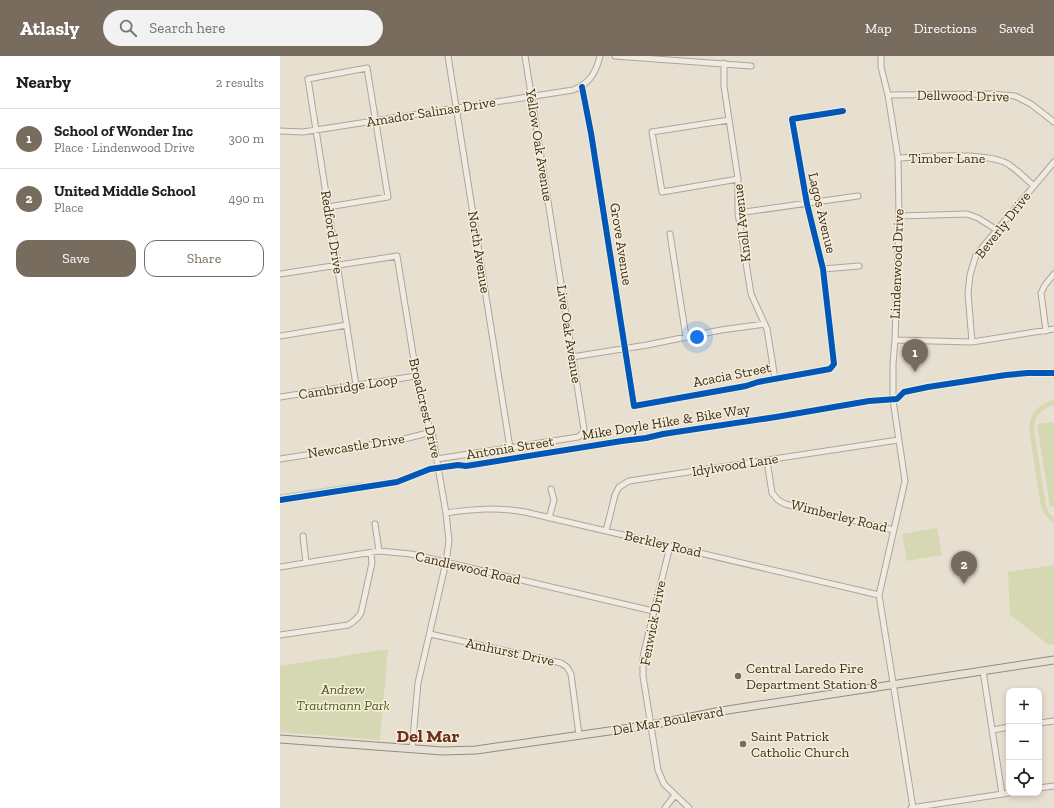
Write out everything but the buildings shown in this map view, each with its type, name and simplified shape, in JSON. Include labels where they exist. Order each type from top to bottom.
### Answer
[{"type":"main road","name":"Del Mar Boulevard","points":[[280,739],[443,751],[476,750],[651,725],[721,711],[1054,660]]},
{"type":"street","name":"North Avenue","points":[[448,56],[510,448]]},
{"type":"street","name":"Yellow Oak Avenue","points":[[525,56],[553,234]]},
{"type":"street","points":[[582,87],[590,79],[600,56]]},
{"type":"street","points":[[615,56],[751,66]]},
{"type":"street","name":"Lindenwood Drive","points":[[881,56],[881,66],[888,95],[898,158],[899,216],[895,340],[892,364],[893,400],[905,481],[879,595],[912,808]]},
{"type":"street","name":"Knoll Avenue","points":[[724,63],[724,86],[738,179],[738,213],[751,294],[765,324],[775,378]]},
{"type":"street","name":"Redford Drive","points":[[356,386],[308,79],[367,68],[376,121]]},
{"type":"street","name":"Amador Salinas Drive","points":[[280,131],[303,132],[573,90],[582,87]]},
{"type":"street","name":"Grove Avenue","points":[[582,87],[591,133],[634,406]]},
{"type":"street","name":"Dellwood Drive","points":[[888,95],[992,94],[1015,96],[1031,104],[1054,122]]},
{"type":"street","name":"Lagos Avenue","points":[[834,364],[823,269],[807,204],[792,119],[843,111]]},
{"type":"street","points":[[729,120],[652,132],[653,139],[662,192],[738,179]]},
{"type":"street","points":[[328,206],[388,198],[376,121]]},
{"type":"street","name":"Timber Lane","points":[[898,158],[968,156],[995,158],[1008,164],[1034,186]]},
{"type":"street","name":"Beverly Drive","points":[[972,342],[968,293],[970,275],[976,255],[1054,162]]},
{"type":"street","points":[[738,213],[858,196]]},
{"type":"street","points":[[899,216],[967,214],[978,218],[997,230]]},
{"type":"street","name":"Live Oak Avenue","points":[[553,234],[584,429],[582,434]]},
{"type":"street","points":[[670,234],[686,337]]},
{"type":"street","name":"Broadcrest Drive","points":[[338,265],[397,256],[416,376],[423,411],[432,432],[446,513],[449,541],[446,562],[418,683],[412,749]]},
{"type":"street","points":[[280,274],[338,265]]},
{"type":"street","points":[[823,269],[859,266]]},
{"type":"street","points":[[1046,331],[1041,293],[1045,285],[1054,274]]},
{"type":"street","points":[[572,357],[625,349],[721,330],[765,324]]},
{"type":"street","points":[[280,336],[347,325]]},
{"type":"street","points":[[895,340],[972,342],[1054,330]]},
{"type":"street","name":"Acacia Street","points":[[634,406],[746,386],[775,378],[830,369],[834,364]]},
{"type":"street","name":"Cambridge Loop","points":[[280,397],[416,376]]},
{"type":"street","name":"Newcastle Drive","points":[[280,459],[400,440],[432,432]]},
{"type":"street","name":"Antonia Street","points":[[437,459],[578,437],[582,434]]},
{"type":"street","name":"Idylwood Lane","points":[[606,531],[615,495],[619,487],[629,481],[898,440]]},
{"type":"street","name":"Wimberley Road","points":[[767,461],[772,493],[778,500],[785,504],[894,530]]},
{"type":"street","points":[[550,518],[554,500],[551,489]]},
{"type":"street","name":"Berkley Road","points":[[446,513],[471,509],[507,508],[879,595]]},
{"type":"street","points":[[376,524],[379,551]]},
{"type":"street","points":[[303,536],[306,563]]},
{"type":"street","name":"Fenwick Drive","points":[[670,546],[643,659],[644,676],[658,770],[664,784],[689,808]]},
{"type":"street","name":"Candlewood Road","points":[[280,567],[379,551],[411,554],[654,612]]},
{"type":"street","points":[[280,635],[348,625],[354,622],[360,613],[372,563],[371,553]]},
{"type":"street","name":"Amhurst Drive","points":[[430,634],[561,663],[568,667],[571,674],[579,735]]},
{"type":"street","points":[[983,671],[1002,794]]},
{"type":"street","points":[[1042,723],[1054,721]]},
{"type":"street","points":[[993,730],[1006,728]]},
{"type":"street","points":[[1042,788],[1054,786]]},
{"type":"street","points":[[912,808],[1006,793]]},
{"type":"street","points":[[665,808],[675,795]]},
{"type":"green space","points":[[1054,400],[1054,405],[1042,410],[1037,416],[1034,429],[1046,506],[1049,513],[1054,518],[1054,523],[1045,515],[1041,507],[1029,429],[1031,418],[1036,410],[1049,401]]},
{"type":"green space","points":[[1054,422],[1054,506],[1050,507],[1037,424]]},
{"type":"green space","points":[[937,528],[942,555],[907,561],[902,534]]},
{"type":"green space","points":[[1054,565],[1054,644],[1049,645],[1010,615],[1008,572]]},
{"type":"green space","name":"Andrew Trautmann Park","points":[[388,649],[380,740],[280,732],[280,666]]},
{"type":"waterway","points":[[280,495],[363,483]]},
{"type":"cycle path","points":[[582,87],[591,133],[634,406],[830,369],[834,364],[823,269],[807,204],[792,119],[843,111]]},
{"type":"cycle path","name":"Mike Doyle Hike & Bike Way","points":[[280,500],[397,482],[430,469],[458,465],[466,466],[869,401],[897,399],[904,392],[928,387],[1006,375],[1054,373]]},
{"type":"place","name":"School of Wonder Inc","points":[[915,372]]},
{"type":"place","name":"United Middle School","points":[[964,584]]},
{"type":"place","name":"Central Laredo Fire Department Station 8","points":[[738,676]]},
{"type":"place","name":"Saint Patrick Catholic Church","points":[[743,744]]},
{"type":"district","name":"Del Mar","points":[[428,736]]}]
